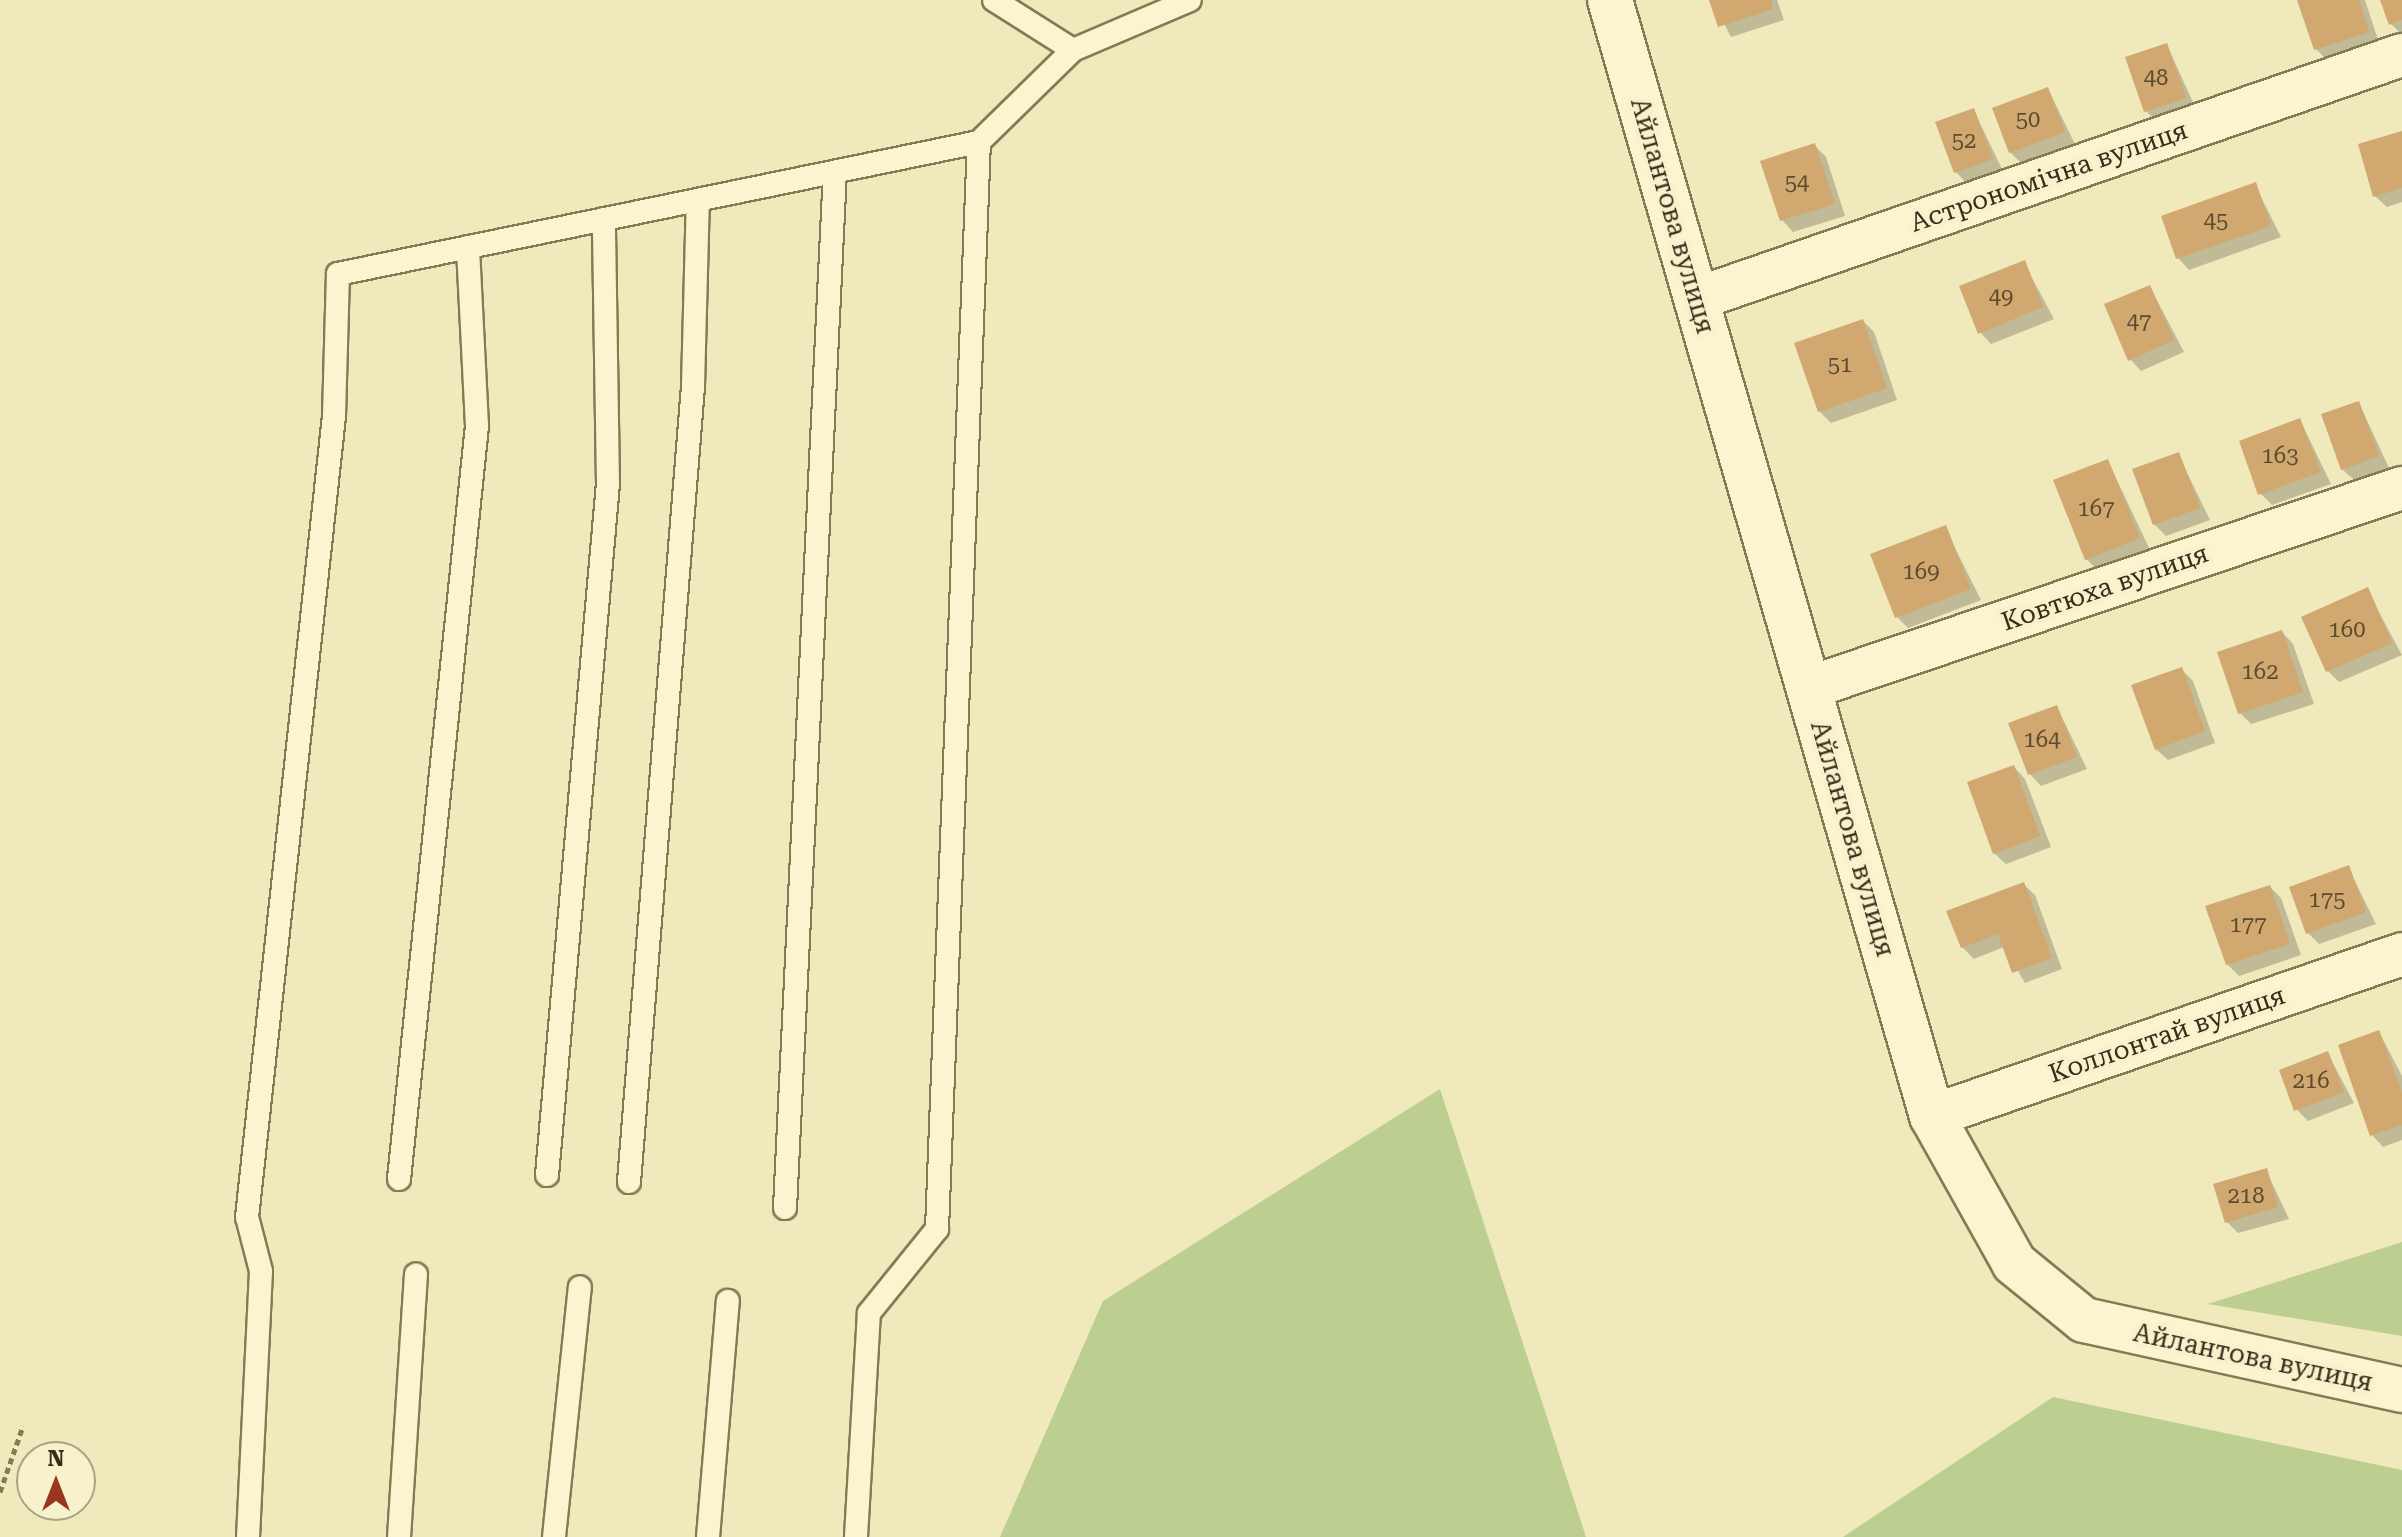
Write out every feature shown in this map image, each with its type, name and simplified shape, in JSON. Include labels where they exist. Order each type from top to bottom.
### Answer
[{"type":"street","name":"Айлантова вулиця","points":[[1610,0],[1932,1116],[2014,1263],[2084,1320],[2402,1390]]},
{"type":"street","name":"Астрономічна вулиця","points":[[1696,299],[2402,55]]},
{"type":"street","name":"Ковтюха вулиця","points":[[1808,688],[2402,488]]},
{"type":"street","name":"Коллонтай вулиця","points":[[1932,1116],[2402,954]]},
{"type":"lane","points":[[994,0],[1073,50]]},
{"type":"lane","points":[[248,1537],[261,1271],[247,1217],[334,416],[338,274],[979,142],[1073,50],[1190,0]]},
{"type":"lane","points":[[856,1537],[869,1313],[937,1229],[979,142]]},
{"type":"lane","points":[[785,1208],[835,172]]},
{"type":"lane","points":[[629,1182],[693,386],[698,200]]},
{"type":"lane","points":[[547,1175],[608,484],[604,219]]},
{"type":"lane","points":[[399,1179],[477,426],[468,247]]},
{"type":"lane","points":[[399,1537],[416,1275]]},
{"type":"lane","points":[[554,1537],[580,1287]]},
{"type":"lane","points":[[708,1537],[728,1301]]},
{"type":"path","points":[[0,1492],[23,1426]]},
{"type":"green space","points":[[1440,1089],[1586,1537],[1000,1537],[1103,1301]]},
{"type":"green space","points":[[2402,1242],[2402,1336],[2208,1304]]},
{"type":"green space","points":[[2053,1397],[2402,1470],[2402,1537],[1843,1537]]},
{"type":"building","points":[[1709,0],[1771,0],[1773,9],[1718,27]]},
{"type":"building","points":[[2297,0],[2359,0],[2369,32],[2314,50]]},
{"type":"building","points":[[2380,0],[2402,0],[2402,20],[2389,25]]},
{"type":"building","points":[[2167,43],[2186,98],[2144,112],[2125,57]]},
{"type":"building","points":[[2048,87],[2065,132],[2009,153],[1992,108]]},
{"type":"building","points":[[1974,108],[1993,159],[1954,173],[1935,122]]},
{"type":"building","points":[[2402,131],[2402,188],[2373,197],[2358,144]]},
{"type":"building","points":[[1815,143],[1835,204],[1780,221],[1760,161]]},
{"type":"building","points":[[2256,182],[2271,226],[2176,259],[2161,216]]},
{"type":"building","points":[[2025,260],[2043,307],[1978,334],[1959,286]]},
{"type":"building","points":[[2150,285],[2174,340],[2128,361],[2104,304]]},
{"type":"building","points":[[1863,319],[1887,388],[1818,412],[1794,343]]},
{"type":"building","points":[[2359,401],[2379,456],[2341,470],[2321,414]]},
{"type":"building","points":[[2300,418],[2321,472],[2258,495],[2239,441]]},
{"type":"building","points":[[2179,452],[2200,508],[2153,525],[2132,469]]},
{"type":"building","points":[[2108,459],[2140,538],[2085,560],[2053,480]]},
{"type":"building","points":[[1946,525],[1971,589],[1895,618],[1870,554]]},
{"type":"building","points":[[2368,587],[2392,643],[2326,672],[2301,617]]},
{"type":"building","points":[[2282,630],[2303,692],[2238,714],[2217,652]]},
{"type":"building","points":[[2182,667],[2205,731],[2155,750],[2131,685]]},
{"type":"building","points":[[2057,705],[2077,757],[2028,775],[2008,723]]},
{"type":"building","points":[[2014,765],[2040,836],[1993,854],[1967,782]]},
{"type":"building","points":[[2349,865],[2366,912],[2306,934],[2289,887]]},
{"type":"building","points":[[2024,882],[2052,958],[2012,973],[1998,934],[1961,948],[1946,911]]},
{"type":"building","points":[[2270,885],[2290,944],[2226,965],[2205,906]]},
{"type":"building","points":[[2379,1030],[2402,1093],[2402,1125],[2370,1136],[2338,1045]]},
{"type":"building","points":[[2328,1051],[2344,1092],[2294,1111],[2279,1070]]},
{"type":"building","points":[[2267,1168],[2278,1207],[2225,1223],[2213,1184]]}]
